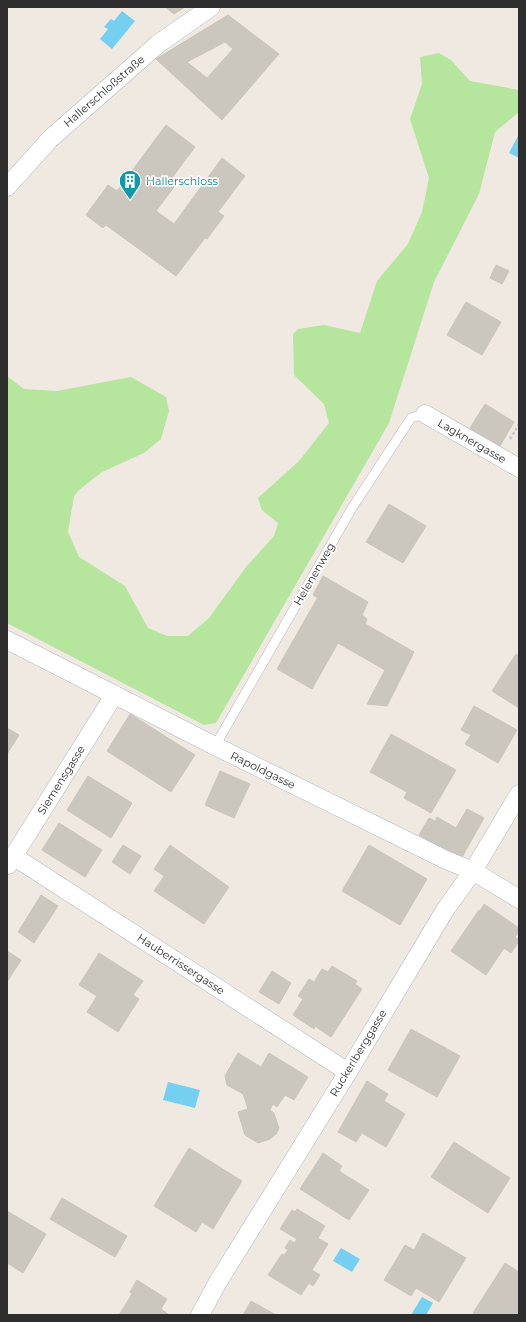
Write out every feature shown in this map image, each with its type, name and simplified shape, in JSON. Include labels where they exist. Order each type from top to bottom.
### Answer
[{"type":"street","name":"Hallerschloßstraße","points":[[7,187],[50,139],[158,44],[211,7]]},
{"type":"street","name":"Lagknergasse","points":[[425,414],[519,468]]},
{"type":"street","name":"Rapoldgasse","points":[[7,640],[215,746],[446,860],[473,871],[519,899]]},
{"type":"street","name":"Siemensgasse","points":[[10,861],[114,694]]},
{"type":"street","name":"Ruckerlberggasse","points":[[200,1315],[218,1282],[348,1072],[444,910],[473,871],[519,794]]},
{"type":"street","name":"Hauberrissergasse","points":[[10,861],[348,1072]]},
{"type":"lane","name":"Helenenweg","points":[[215,746],[352,508],[411,418],[425,414]]},
{"type":"green space","points":[[439,53],[451,60],[470,81],[519,90],[519,112],[495,132],[479,194],[434,282],[389,423],[216,723],[204,725],[7,623],[7,376],[24,389],[57,391],[131,377],[166,397],[169,411],[161,439],[144,453],[102,472],[79,490],[74,496],[68,532],[79,557],[125,586],[148,628],[167,636],[188,636],[209,618],[246,567],[274,536],[278,523],[262,510],[258,498],[299,461],[329,423],[324,404],[294,375],[293,334],[298,329],[324,325],[360,333],[377,281],[408,244],[422,212],[429,178],[410,119],[422,84],[420,57]]},
{"type":"water","points":[[122,11],[135,21],[112,49],[100,39],[108,29],[104,27],[111,19],[114,21]]},
{"type":"water","points":[[519,134],[519,158],[509,153]]},
{"type":"water","points":[[168,1082],[200,1090],[195,1108],[163,1100]]},
{"type":"water","points":[[341,1248],[360,1259],[352,1272],[333,1261]]},
{"type":"water","points":[[422,1297],[433,1303],[426,1315],[411,1315]]},
{"type":"building","points":[[165,7],[185,7],[174,14]]},
{"type":"building","points":[[228,15],[279,54],[222,120],[156,59]],"holes":[[[225,42],[233,49],[207,78],[187,62]]]},
{"type":"building","name":"Hallerschloss","points":[[166,125],[195,147],[168,183],[174,187],[156,211],[174,224],[222,158],[245,176],[218,212],[224,216],[176,276],[106,225],[103,228],[86,215],[108,185],[117,191]]},
{"type":"building","points":[[496,265],[509,271],[502,284],[490,278]]},
{"type":"building","points":[[466,302],[501,322],[482,355],[447,335]]},
{"type":"building","points":[[485,404],[514,422],[500,446],[470,428]]},
{"type":"building","points":[[389,504],[426,526],[403,563],[366,542]]},
{"type":"building","points":[[323,576],[368,602],[362,615],[367,619],[365,624],[313,595]]},
{"type":"building","points":[[318,597],[414,652],[387,706],[367,704],[385,670],[338,643],[312,689],[277,669]]},
{"type":"building","points":[[516,654],[519,656],[519,708],[492,691]]},
{"type":"building","points":[[474,706],[517,730],[498,763],[465,744],[471,735],[461,730]]},
{"type":"building","points":[[130,714],[195,755],[171,792],[107,751]]},
{"type":"building","points":[[7,728],[19,735],[7,754]]},
{"type":"building","points":[[391,734],[456,770],[431,813],[404,798],[407,792],[370,772]]},
{"type":"building","points":[[220,771],[250,784],[234,818],[205,805]]},
{"type":"building","points":[[88,776],[132,803],[111,838],[67,810]]},
{"type":"building","points":[[467,809],[484,818],[461,859],[419,835],[429,818],[435,821],[437,817],[456,828]]},
{"type":"building","points":[[59,823],[102,850],[85,877],[42,850]]},
{"type":"building","points":[[123,845],[141,856],[130,874],[112,862]]},
{"type":"building","points":[[170,845],[229,887],[204,924],[154,891],[164,876],[154,869]]},
{"type":"building","points":[[369,845],[427,879],[400,925],[342,891]]},
{"type":"building","points":[[41,895],[58,906],[34,943],[18,932]]},
{"type":"building","points":[[484,904],[519,928],[519,932],[515,937],[519,941],[511,953],[504,948],[486,975],[451,951]]},
{"type":"building","points":[[7,951],[21,960],[7,982]]},
{"type":"building","points":[[99,953],[143,981],[133,995],[139,999],[118,1032],[87,1012],[97,996],[79,985]]},
{"type":"building","points":[[332,966],[357,981],[355,984],[362,989],[331,1037],[315,1026],[314,1029],[293,1015],[303,999],[298,996],[309,979],[314,982],[322,969],[328,972]]},
{"type":"building","points":[[272,971],[291,983],[279,1004],[259,992]]},
{"type":"building","points":[[411,1029],[460,1056],[437,1097],[388,1070]]},
{"type":"building","points":[[238,1053],[261,1067],[269,1053],[308,1077],[294,1100],[285,1095],[277,1107],[273,1104],[270,1110],[274,1113],[279,1128],[276,1134],[270,1139],[258,1143],[245,1135],[238,1112],[248,1109],[243,1094],[227,1085],[225,1076]]},
{"type":"building","points":[[367,1081],[388,1094],[384,1101],[405,1114],[386,1147],[362,1133],[356,1142],[338,1132]]},
{"type":"building","points":[[454,1142],[510,1178],[488,1213],[431,1177]]},
{"type":"building","points":[[189,1148],[242,1181],[213,1229],[202,1222],[196,1232],[154,1206]]},
{"type":"building","points":[[323,1153],[342,1166],[339,1171],[369,1190],[349,1220],[300,1189]]},
{"type":"building","points":[[62,1198],[127,1236],[115,1257],[50,1219]]},
{"type":"building","points":[[297,1209],[325,1226],[318,1238],[328,1244],[312,1270],[320,1275],[313,1286],[309,1283],[301,1295],[268,1275],[282,1254],[284,1255],[288,1250],[285,1248],[290,1240],[294,1243],[297,1239],[280,1229],[292,1210],[295,1212]]},
{"type":"building","points":[[7,1211],[46,1234],[23,1273],[7,1263]]},
{"type":"building","points":[[423,1233],[466,1258],[439,1302],[416,1288],[411,1296],[384,1280],[405,1245],[414,1250]]},
{"type":"building","points":[[505,1263],[519,1272],[519,1315],[476,1315],[473,1313]]},
{"type":"building","points":[[137,1280],[167,1299],[161,1309],[168,1315],[119,1315],[132,1294],[130,1292]]},
{"type":"building","points":[[251,1301],[276,1315],[243,1315]]},
{"type":"place","name":"Hallerschloss","points":[[130,200]]}]
